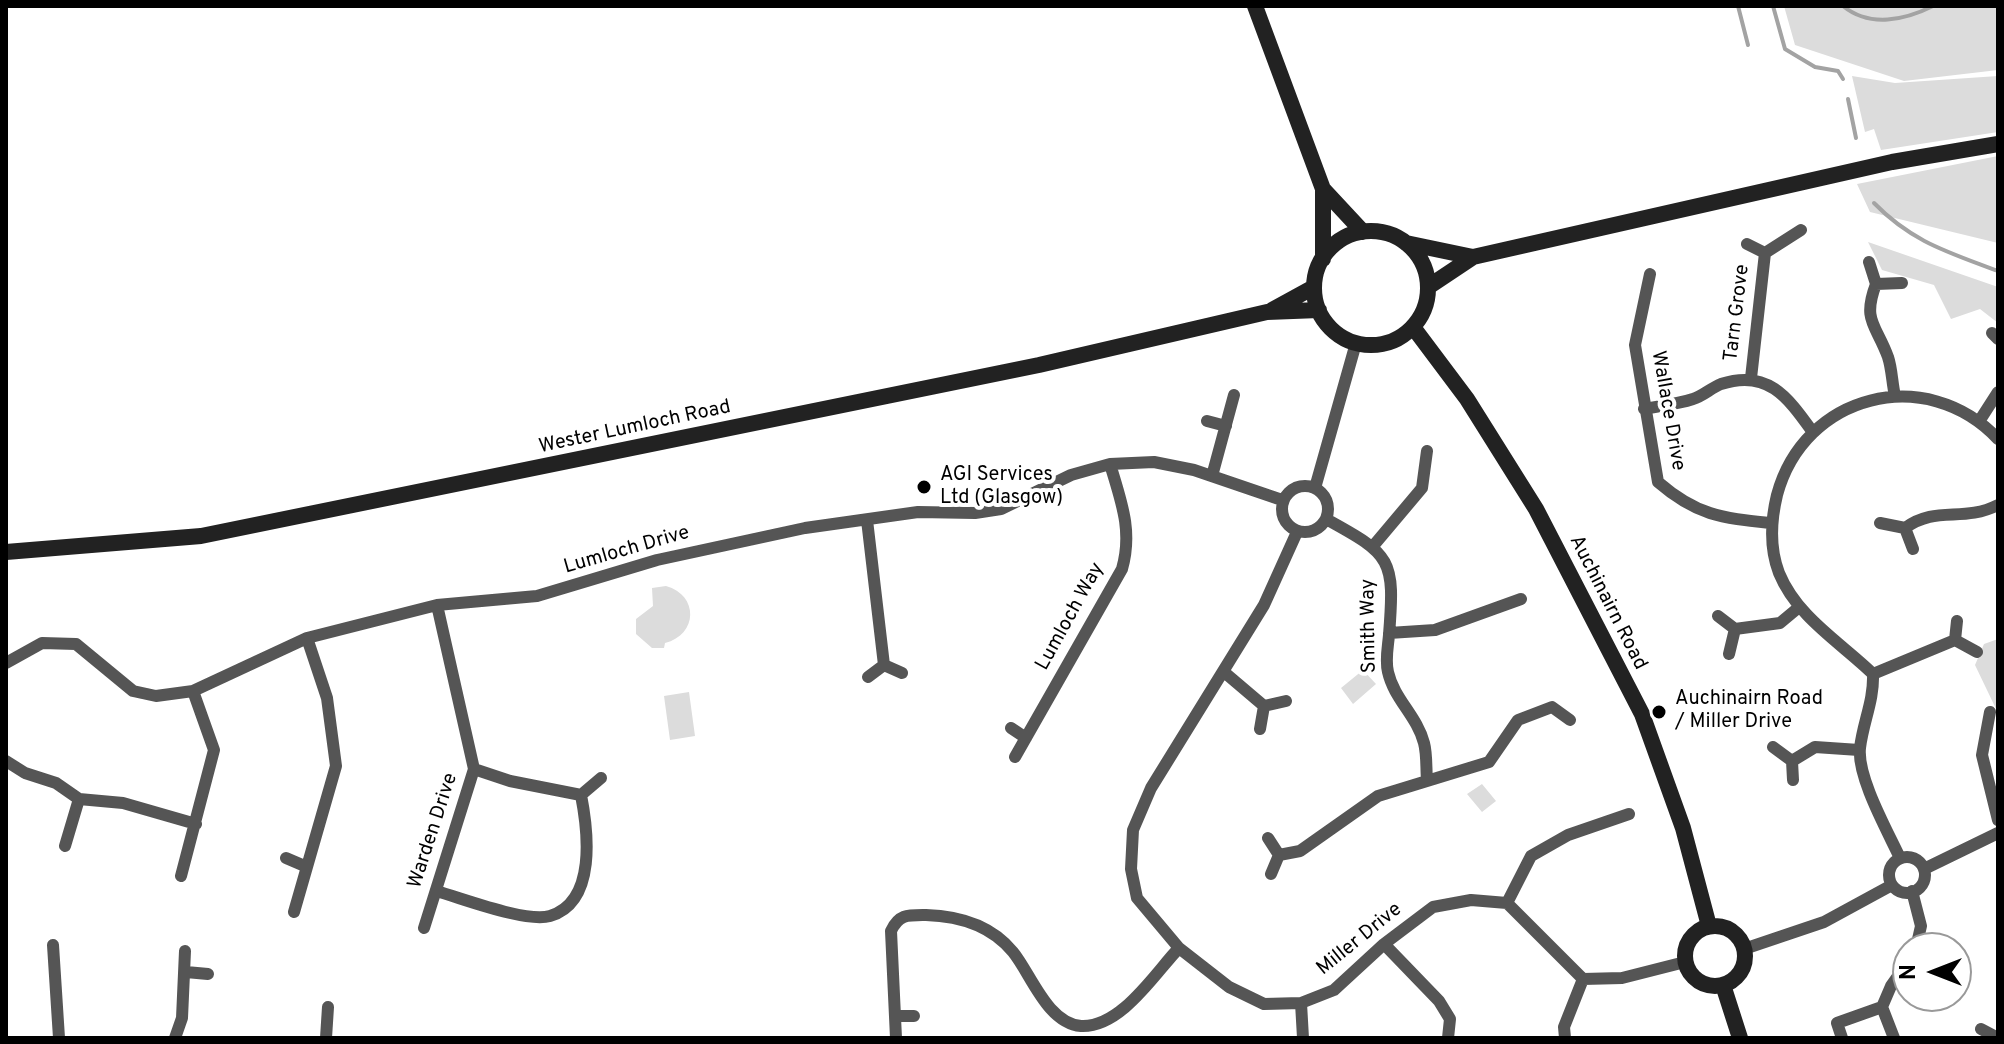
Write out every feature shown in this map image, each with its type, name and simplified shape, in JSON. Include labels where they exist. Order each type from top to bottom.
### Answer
[{"type":"main road","points":[[1255,6],[1323,189],[1323,259],[1314,287],[1319,310],[1341,336],[1356,343],[1387,343],[1413,327],[1422,315],[1428,287],[1421,263],[1406,243]]},
{"type":"main road","points":[[1428,287],[1473,257],[1892,162],[1998,144]]},
{"type":"main road","points":[[1323,189],[1363,232]]},
{"type":"main road","points":[[1323,259],[1347,237],[1363,232],[1393,236],[1406,243],[1473,257]]},
{"type":"main road","name":"Wester Lumloch Road","points":[[1267,312],[1314,287]]},
{"type":"main road","name":"Wester Lumloch Road","points":[[6,552],[201,536],[1039,365],[1267,312],[1319,310]]},
{"type":"main road","name":"Auchinairn Road","points":[[1413,327],[1467,399],[1536,509],[1642,714],[1683,828],[1709,926]]},
{"type":"main road","points":[[1709,926],[1725,927],[1737,935],[1744,949],[1740,971],[1723,985],[1706,985],[1692,976],[1685,962],[1686,947],[1694,933],[1709,926]]},
{"type":"main road","points":[[1723,985],[1740,1038]]},
{"type":"street","name":"Tarn Grove","points":[[1765,253],[1801,230]]},
{"type":"street","name":"Tarn Grove","points":[[1747,244],[1765,253]]},
{"type":"street","name":"Tarn Grove","points":[[1751,378],[1765,253]]},
{"type":"street","points":[[1869,262],[1876,284],[1869,304],[1870,324],[1887,356],[1895,396]]},
{"type":"street","name":"Wallace Drive","points":[[1650,274],[1635,345],[1658,482],[1682,503],[1716,518],[1770,523]]},
{"type":"street","points":[[1876,284],[1902,283]]},
{"type":"street","points":[[1315,488],[1356,343]]},
{"type":"street","points":[[1644,409],[1696,399],[1718,385],[1751,378],[1771,386],[1791,402],[1812,431]]},
{"type":"street","points":[[1980,420],[1998,392]]},
{"type":"street","points":[[1212,476],[1234,395]]},
{"type":"street","points":[[1900,858],[1868,786],[1859,750],[1874,696],[1873,674],[1841,642],[1798,608],[1778,571],[1770,523],[1784,469],[1812,431],[1849,407],[1895,396],[1937,400],[1980,420],[1998,439]]},
{"type":"street","points":[[1207,421],[1226,426]]},
{"type":"street","points":[[1326,519],[1374,545],[1422,488],[1427,451]]},
{"type":"street","name":"Lumloch Drive","points":[[6,663],[42,643],[76,644],[133,691],[156,696],[193,691],[307,638],[437,605],[537,596],[657,560],[805,528],[918,512],[960,514],[1001,509],[1071,475],[1110,464],[1154,462],[1212,476],[1282,500]]},
{"type":"street","name":"Lumloch Way","points":[[1015,757],[1122,569],[1127,549],[1128,522],[1110,464]]},
{"type":"street","points":[[1303,486],[1315,488],[1326,499],[1326,519],[1312,532],[1297,532],[1285,522],[1282,500],[1290,491],[1303,486]]},
{"type":"street","points":[[1880,523],[1905,528],[1921,516],[1980,514],[1998,505]]},
{"type":"street","points":[[867,520],[884,665]]},
{"type":"street","points":[[1905,528],[1913,549]]},
{"type":"street","name":"Miller Drive","points":[[1297,532],[1264,605],[1151,788],[1133,830],[1131,869],[1137,898],[1179,948],[1229,987],[1264,1004],[1301,1003],[1334,990],[1384,944],[1433,907],[1471,900],[1507,903]]},
{"type":"street","name":"Smith Way","points":[[1374,545],[1387,563],[1392,586],[1386,668],[1393,693],[1409,713],[1424,742],[1427,780]]},
{"type":"street","points":[[1389,633],[1435,630],[1521,599]]},
{"type":"street","name":"Warden Drive","points":[[424,928],[474,769],[437,605]]},
{"type":"street","points":[[1718,616],[1735,629],[1780,623],[1798,608]]},
{"type":"street","points":[[1955,640],[1957,621]]},
{"type":"street","points":[[1729,654],[1735,629]]},
{"type":"street","points":[[294,912],[336,766],[327,698],[307,638]]},
{"type":"street","points":[[1873,674],[1955,640]]},
{"type":"street","points":[[1955,640],[1977,652]]},
{"type":"street","points":[[884,665],[902,673]]},
{"type":"street","points":[[868,677],[884,665]]},
{"type":"street","points":[[1224,672],[1264,706]]},
{"type":"street","points":[[181,876],[214,750],[193,691]]},
{"type":"street","points":[[1264,706],[1286,701]]},
{"type":"street","points":[[1260,729],[1264,706]]},
{"type":"street","points":[[1279,855],[1300,851],[1378,796],[1489,762],[1518,720],[1552,707],[1570,720]]},
{"type":"street","points":[[1990,712],[1991,739],[1982,755],[1998,820]]},
{"type":"street","points":[[1011,728],[1026,738]]},
{"type":"street","points":[[1773,747],[1792,761]]},
{"type":"street","points":[[1792,761],[1815,747],[1859,750]]},
{"type":"street","points":[[6,761],[25,773],[56,783],[79,799],[123,803],[196,824]]},
{"type":"street","points":[[1792,761],[1793,780]]},
{"type":"street","points":[[474,769],[510,781],[581,795]]},
{"type":"street","points":[[581,795],[601,778]]},
{"type":"street","points":[[436,891],[526,915],[549,917],[570,904],[582,878],[588,850],[581,795]]},
{"type":"street","points":[[65,846],[79,799]]},
{"type":"street","points":[[1629,814],[1568,835],[1531,856],[1507,903],[1583,979],[1622,978],[1685,962]]},
{"type":"street","points":[[1924,869],[1998,833]]},
{"type":"street","points":[[1268,838],[1279,855]]},
{"type":"street","points":[[1271,874],[1279,855]]},
{"type":"street","points":[[286,858],[307,867]]},
{"type":"street","points":[[1900,858],[1915,859],[1924,869]]},
{"type":"street","points":[[1900,858],[1889,871],[1892,885],[1904,893],[1920,886],[1924,869]]},
{"type":"street","points":[[1744,949],[1824,922],[1892,885]]},
{"type":"street","points":[[1912,891],[1921,926],[1920,932]]},
{"type":"street","points":[[896,1038],[891,931],[896,920],[907,915],[947,916],[967,920],[987,930],[1012,950],[1060,1017],[1080,1026],[1099,1023],[1118,1014],[1179,948]]},
{"type":"street","points":[[1384,944],[1439,1001],[1450,1019],[1448,1038]]},
{"type":"street","points":[[53,945],[59,1038]]},
{"type":"street","points":[[175,1038],[182,1018],[185,951]]},
{"type":"street","points":[[186,972],[208,974]]},
{"type":"street","points":[[1565,1038],[1564,1027],[1583,979]]},
{"type":"street","points":[[1892,985],[1882,1007],[1894,1038]]},
{"type":"street","points":[[1301,1003],[1303,1038]]},
{"type":"street","points":[[326,1038],[328,1007]]},
{"type":"street","points":[[1842,1038],[1837,1023],[1882,1007]]},
{"type":"street","points":[[895,1016],[914,1016]]},
{"type":"street","points":[[1981,1029],[1998,1038]]},
{"type":"shaded area","points":[[1784,6],[1998,6],[1998,70],[1904,81],[1795,45]]},
{"type":"shaded area","points":[[1852,76],[1895,83],[1998,76],[1998,132],[1881,150],[1874,129],[1865,132]]},
{"type":"shaded area","points":[[1998,156],[1998,243],[1870,212],[1857,184]]},
{"type":"shaded area","points":[[1868,242],[1998,287],[1998,323],[1980,309],[1951,319],[1934,285],[1882,270]]},
{"type":"shaded area","points":[[666,586],[677,591],[689,606],[689,624],[676,639],[665,643],[664,648],[652,648],[636,634],[636,619],[653,606],[652,588]]},
{"type":"shaded area","points":[[1998,639],[1998,713],[1975,665],[1984,644]]},
{"type":"shaded area","points":[[1363,670],[1376,684],[1353,704],[1341,688]]},
{"type":"shaded area","points":[[689,692],[695,736],[670,740],[664,696]]},
{"type":"shaded area","points":[[1482,784],[1496,801],[1482,812],[1467,794]]},
{"type":"waterway","points":[[1738,6],[1748,45]]},
{"type":"waterway","points":[[1773,6],[1785,49],[1815,67],[1838,71],[1843,79]]},
{"type":"waterway","points":[[1843,6],[1865,17],[1888,20],[1933,6]]},
{"type":"waterway","points":[[1848,99],[1856,138]]},
{"type":"waterway","points":[[1874,203],[1917,237],[1998,271]]},
{"type":"place","name":"AGI Services Ltd (Glasgow)","points":[[924,487]]},
{"type":"place","name":"Auchinairn Road / Miller Drive","points":[[1659,712]]}]
